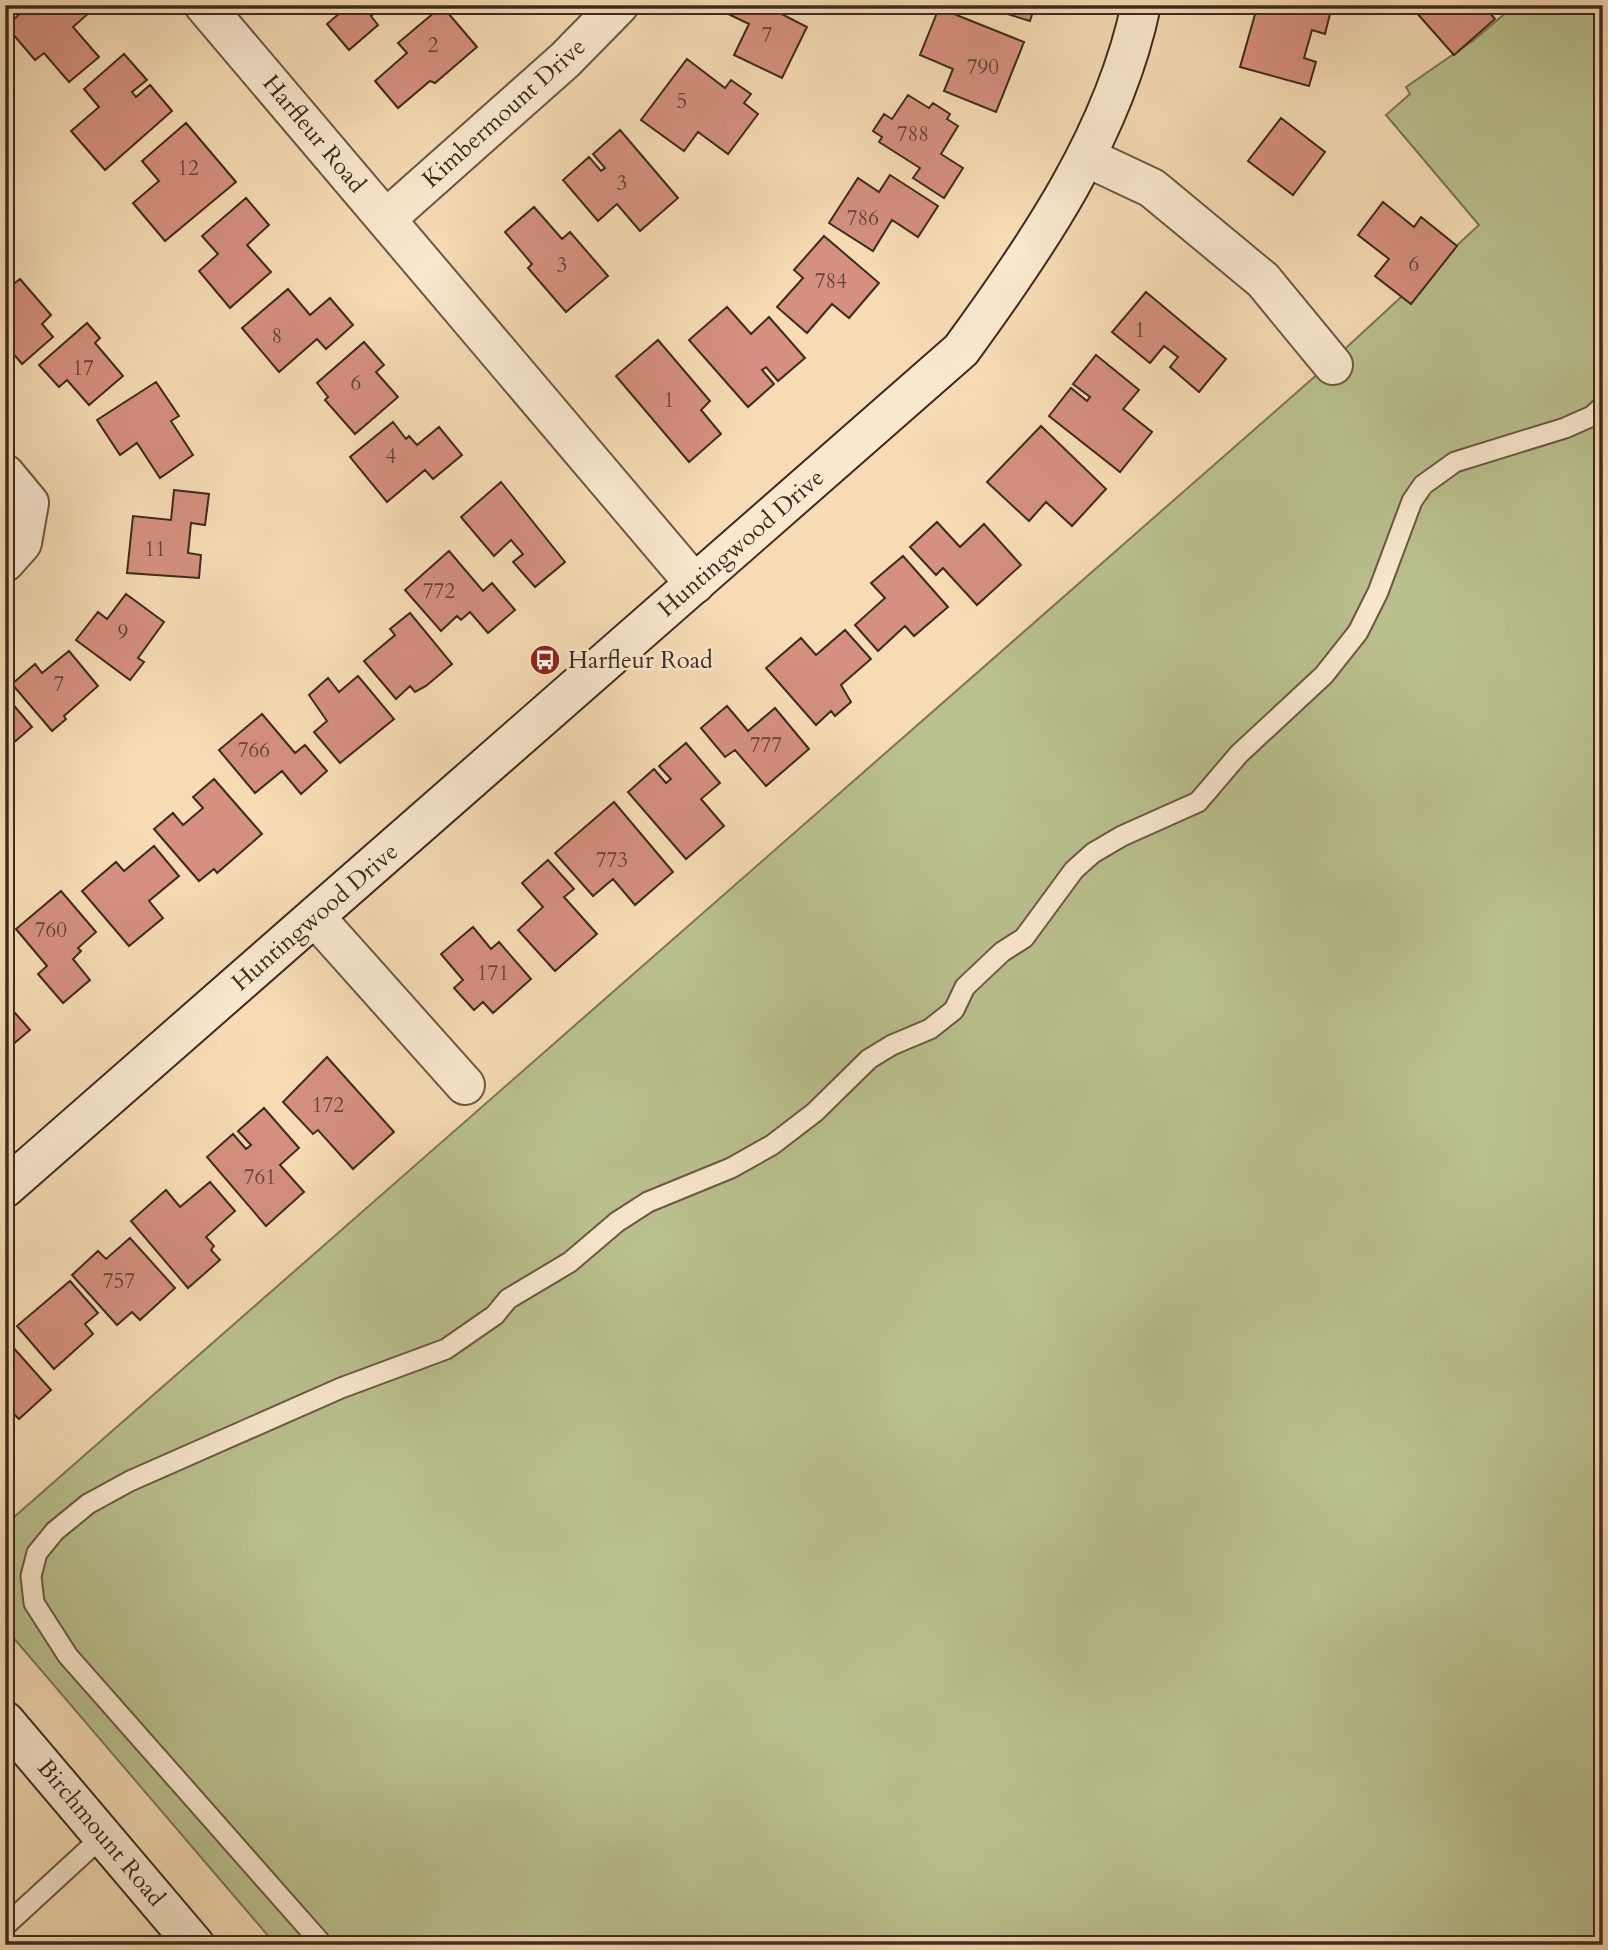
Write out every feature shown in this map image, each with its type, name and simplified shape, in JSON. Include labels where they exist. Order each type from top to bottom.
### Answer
[{"type":"street","name":"Harfleur Road","points":[[204,5],[695,584]]},
{"type":"street","name":"Kimbermount Drive","points":[[386,219],[565,60],[619,5]]},
{"type":"street","name":"Huntingwood Drive","points":[[9,1179],[315,917],[961,350],[1031,253],[1086,157],[1133,42],[1141,5]]},
{"type":"street","points":[[1086,157],[1152,188],[1263,280],[1333,365]]},
{"type":"street","points":[[5,474],[29,503],[22,543],[5,562]]},
{"type":"street","points":[[315,917],[465,1085]]},
{"type":"street","name":"Birchmount Road","points":[[5,1721],[195,1945]]},
{"type":"lane","points":[[323,1945],[68,1656],[48,1628],[34,1602],[30,1576],[37,1553],[49,1538],[88,1504],[130,1481],[353,1382],[446,1349],[495,1315],[508,1299],[570,1262],[617,1222],[648,1202],[731,1168],[772,1145],[815,1112],[869,1059],[892,1045],[930,1029],[954,1010],[965,987],[1002,952],[1024,938],[1057,890],[1093,853],[1198,802],[1239,754],[1324,675],[1358,632],[1378,592],[1412,501],[1423,485],[1455,462],[1565,428],[1592,416],[1603,406]]},
{"type":"lane","points":[[5,1926],[104,1835]]},
{"type":"green space","points":[[1515,5],[1603,5],[1603,1945],[276,1945],[5,1628],[5,1525],[1320,372],[1479,225],[1386,115],[1410,94],[1406,87],[1474,40]]},
{"type":"building","points":[[30,5],[84,5],[90,12],[73,27],[99,57],[69,82],[44,53],[35,60],[6,26]]},
{"type":"building","points":[[349,5],[384,5],[371,16],[378,25],[349,50],[327,24]]},
{"type":"building","points":[[723,5],[764,5],[807,27],[782,78],[734,55],[749,24],[720,10]]},
{"type":"building","points":[[978,5],[1035,5],[1030,21]]},
{"type":"building","points":[[1262,5],[1299,5],[1330,14],[1325,34],[1312,30],[1304,58],[1316,62],[1309,86],[1240,67],[1256,11],[1260,12]]},
{"type":"building","points":[[1422,5],[1483,5],[1495,19],[1454,55],[1415,11]]},
{"type":"building","points":[[442,6],[477,47],[435,83],[430,81],[398,108],[375,81],[407,53],[398,43]]},
{"type":"building","points":[[939,8],[1024,42],[996,112],[944,91],[953,69],[920,55]]},
{"type":"building","points":[[124,54],[147,80],[132,92],[136,97],[150,85],[172,111],[105,170],[71,131],[99,107],[84,89]]},
{"type":"building","points":[[687,59],[725,88],[731,80],[751,94],[744,103],[758,114],[728,154],[698,132],[684,151],[641,120]]},
{"type":"building","points":[[908,95],[929,108],[933,103],[950,114],[947,119],[958,126],[941,154],[963,168],[944,198],[913,178],[920,168],[879,142],[882,137],[873,131],[884,114],[892,119]]},
{"type":"building","points":[[1281,118],[1325,152],[1293,195],[1248,161]]},
{"type":"building","points":[[186,123],[236,182],[165,241],[133,203],[159,181],[142,161]]},
{"type":"building","points":[[620,130],[678,198],[640,231],[617,204],[598,221],[563,180],[589,157],[601,171],[605,168],[593,154]]},
{"type":"building","points":[[890,175],[938,206],[918,237],[892,220],[873,251],[829,223],[858,178],[879,192]]},
{"type":"building","points":[[246,198],[269,225],[247,245],[271,272],[230,308],[199,271],[218,254],[202,236]]},
{"type":"building","points":[[1383,202],[1414,227],[1421,217],[1457,246],[1411,304],[1375,276],[1389,259],[1358,235]]},
{"type":"building","points":[[534,207],[562,239],[570,232],[608,276],[566,312],[528,268],[532,264],[505,232]]},
{"type":"building","points":[[824,236],[879,283],[849,318],[832,304],[807,333],[777,307],[803,278],[794,270]]},
{"type":"building","points":[[20,279],[51,315],[42,324],[53,337],[22,364],[5,344],[5,291]]},
{"type":"building","points":[[288,289],[310,315],[330,298],[353,325],[326,349],[317,339],[279,372],[242,328]]},
{"type":"building","points":[[1146,292],[1226,359],[1199,392],[1170,367],[1178,357],[1164,346],[1150,363],[1112,332]]},
{"type":"building","points":[[727,307],[751,334],[769,317],[805,358],[778,381],[766,367],[762,370],[774,384],[748,407],[689,340]]},
{"type":"building","points":[[87,323],[100,338],[95,343],[123,376],[89,405],[67,380],[59,387],[39,365]]},
{"type":"building","points":[[658,340],[710,401],[701,410],[721,434],[689,462],[616,376]]},
{"type":"building","points":[[364,342],[384,365],[376,372],[398,397],[355,434],[325,400],[328,397],[317,383]]},
{"type":"building","points":[[1096,355],[1139,390],[1123,409],[1152,432],[1120,472],[1049,416],[1071,388],[1087,401],[1090,397],[1073,384]]},
{"type":"building","points":[[156,382],[179,416],[171,421],[193,455],[160,478],[137,443],[120,455],[97,420]]},
{"type":"building","points":[[393,422],[406,439],[409,436],[417,445],[439,427],[462,455],[433,479],[425,470],[387,502],[350,457]]},
{"type":"building","points":[[1041,426],[1106,489],[1072,526],[1046,502],[1029,521],[987,482]]},
{"type":"building","points":[[501,482],[565,562],[535,587],[513,562],[523,554],[511,540],[494,556],[461,517]]},
{"type":"building","points":[[174,490],[209,494],[205,525],[191,523],[188,553],[201,555],[199,578],[127,573],[133,516],[171,520]]},
{"type":"building","points":[[937,522],[960,547],[984,524],[1021,565],[977,605],[943,568],[936,575],[910,547]]},
{"type":"building","points":[[449,551],[483,591],[492,583],[515,610],[488,633],[470,612],[461,620],[457,616],[441,631],[405,590]]},
{"type":"building","points":[[903,556],[948,607],[914,636],[905,626],[878,651],[855,625],[885,598],[871,583]]},
{"type":"building","points":[[126,594],[164,622],[138,658],[144,662],[130,680],[76,640],[98,612],[107,619]]},
{"type":"building","points":[[410,613],[452,664],[426,686],[415,692],[410,686],[396,699],[364,661],[395,635],[390,629]]},
{"type":"building","points":[[845,630],[871,659],[841,685],[851,702],[835,716],[831,711],[816,725],[766,668],[801,638],[816,655]]},
{"type":"building","points":[[69,651],[98,686],[64,716],[66,719],[52,731],[12,684],[35,664],[42,673]]},
{"type":"building","points":[[358,676],[394,719],[340,763],[314,732],[327,721],[309,695],[328,678],[339,692]]},
{"type":"building","points":[[5,695],[32,727],[5,750]]},
{"type":"building","points":[[727,706],[748,731],[775,708],[809,749],[766,786],[735,750],[725,757],[701,728]]},
{"type":"building","points":[[262,714],[295,753],[305,745],[327,771],[301,794],[282,771],[255,793],[219,750]]},
{"type":"building","points":[[686,743],[720,783],[701,799],[724,826],[686,859],[628,792],[654,769],[666,783],[671,779],[659,766]]},
{"type":"building","points":[[214,779],[262,834],[217,873],[214,869],[199,881],[154,829],[173,813],[183,825],[203,808],[193,797]]},
{"type":"building","points":[[614,802],[673,872],[635,905],[613,879],[593,896],[555,853]]},
{"type":"building","points":[[154,846],[179,876],[149,901],[163,918],[129,946],[82,891],[116,862],[124,871]]},
{"type":"building","points":[[548,860],[574,889],[564,897],[597,934],[555,971],[518,930],[543,907],[522,883]]},
{"type":"building","points":[[61,891],[96,932],[78,948],[81,951],[73,959],[90,980],[63,1003],[38,974],[47,966],[16,929]]},
{"type":"building","points":[[473,927],[491,949],[499,942],[531,979],[493,1013],[483,1002],[474,1010],[454,988],[463,980],[441,954]]},
{"type":"building","points":[[8,1005],[30,1030],[5,1051],[5,1007]]},
{"type":"building","points":[[327,1057],[394,1132],[353,1169],[318,1130],[313,1134],[283,1102]]},
{"type":"building","points":[[264,1108],[299,1148],[280,1165],[304,1192],[266,1226],[207,1157],[233,1134],[246,1149],[251,1145],[238,1131]]},
{"type":"building","points":[[210,1182],[235,1211],[206,1237],[214,1246],[211,1250],[220,1260],[188,1288],[131,1221],[166,1190],[180,1207]]},
{"type":"building","points":[[130,1238],[175,1288],[140,1320],[132,1312],[117,1325],[72,1275],[98,1251],[106,1259]]},
{"type":"building","points":[[70,1281],[98,1313],[85,1324],[93,1334],[54,1369],[17,1326]]},
{"type":"building","points":[[11,1345],[51,1390],[19,1419],[13,1413],[5,1420],[5,1350]]},
{"type":"place","name":"Harfleur Road","points":[[545,660]]}]
